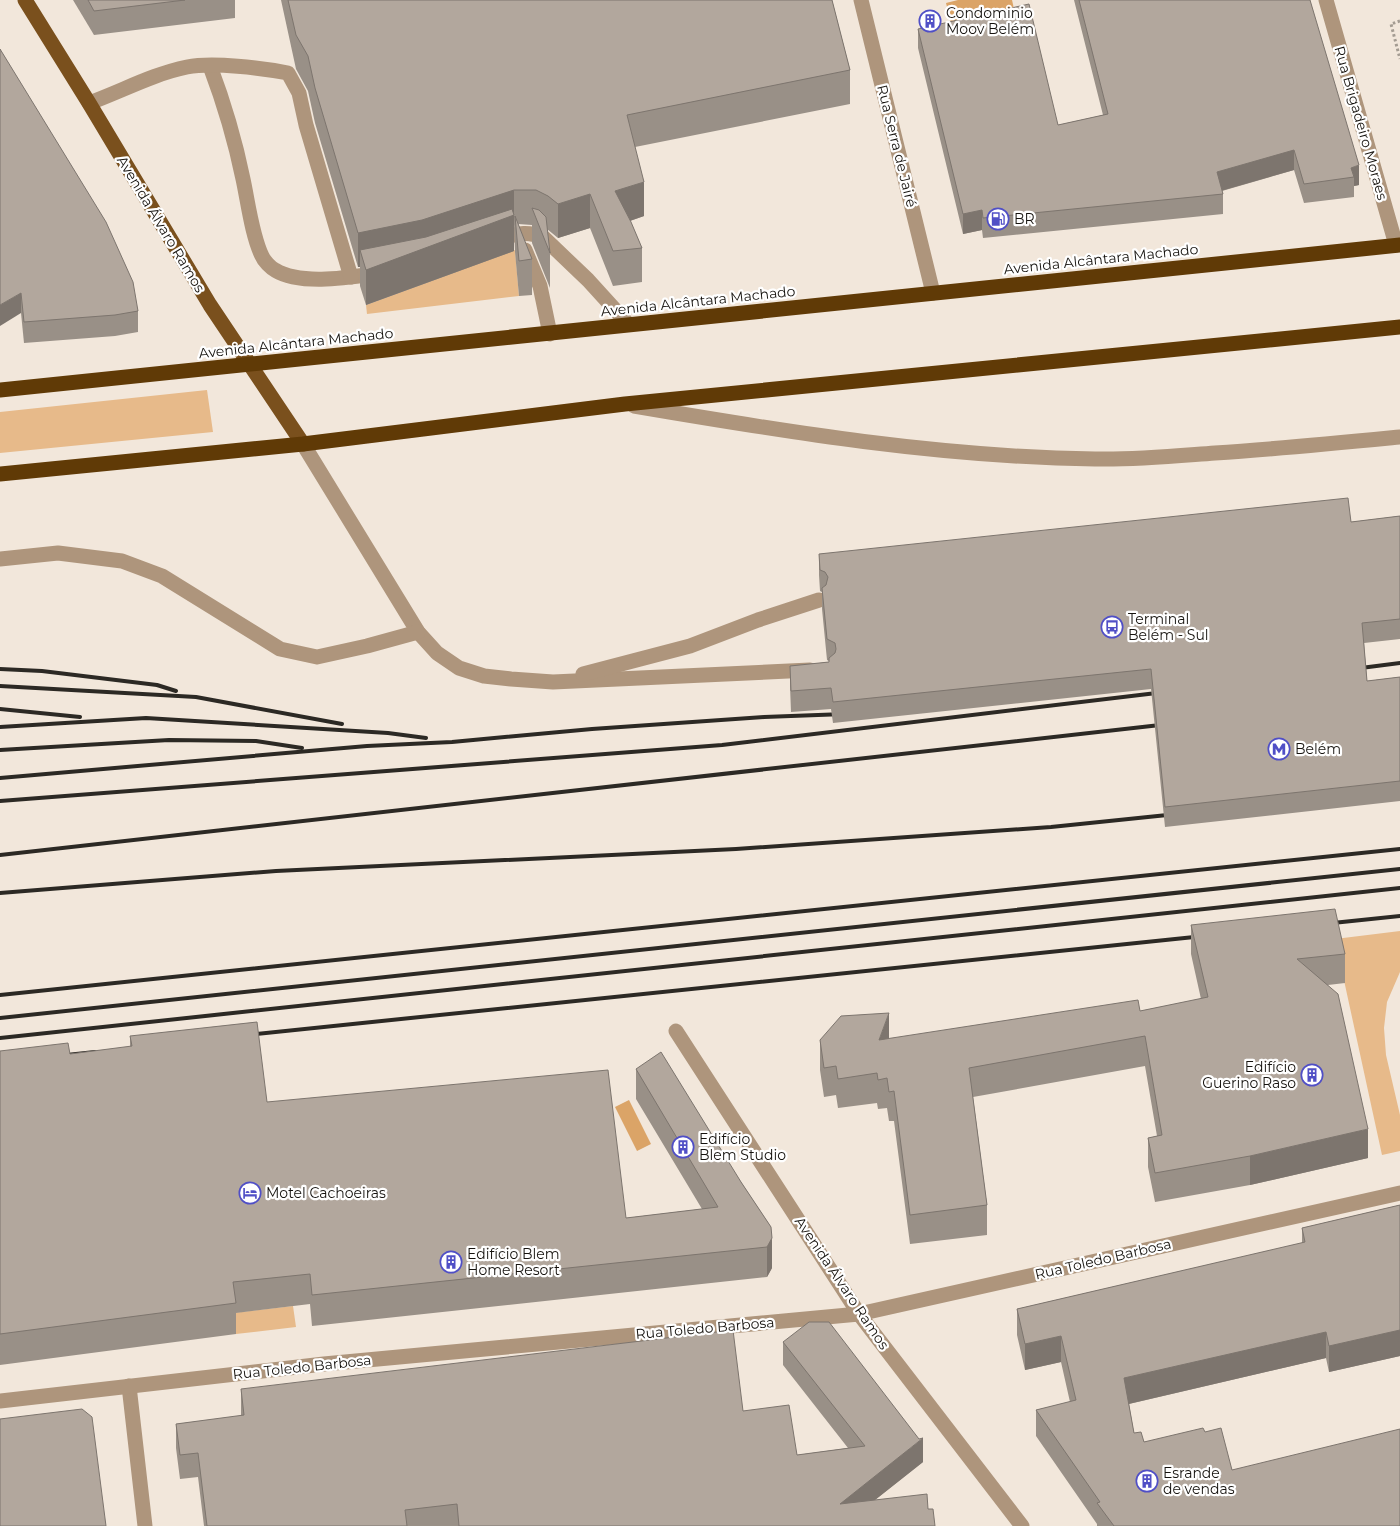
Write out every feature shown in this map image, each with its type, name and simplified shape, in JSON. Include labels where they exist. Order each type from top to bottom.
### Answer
[{"type":"highway","name":"Avenida Alcântara Machado","points":[[0,390],[1398,245]]},
{"type":"highway","points":[[0,474],[303,444],[625,404],[1400,327]]},
{"type":"main road","name":"Avenida Álvaro Ramos","points":[[25,0],[210,305],[303,444]]},
{"type":"street","name":"Rua Serra de Jairé","points":[[862,0],[933,293]]},
{"type":"street","name":"Rua Brigadeiro Moraes","points":[[1326,0],[1398,245]]},
{"type":"street","points":[[89,103],[160,74],[189,66],[274,70],[288,73],[299,93],[306,125],[351,277]]},
{"type":"street","points":[[210,66],[222,96],[234,138],[262,258],[274,270],[290,276],[319,279],[351,277],[398,270]]},
{"type":"street","points":[[517,233],[540,286],[550,334]]},
{"type":"street","points":[[492,242],[517,233],[536,234],[544,238],[588,280],[628,324]]},
{"type":"street","points":[[625,404],[874,444],[998,456],[1096,459],[1177,456],[1400,437]]},
{"type":"street","points":[[303,444],[418,632],[437,654],[459,668],[484,676],[553,682],[827,669]]},
{"type":"street","points":[[0,559],[58,554],[122,561],[162,576],[280,649],[317,657],[418,632]]},
{"type":"street","points":[[553,682],[690,646],[758,620],[820,600]]},
{"type":"street","name":"Avenida Álvaro Ramos","points":[[676,1031],[859,1314],[1022,1526]]},
{"type":"street","name":"Rua Toledo Barbosa","points":[[0,1401],[555,1341],[859,1314],[1400,1193]]},
{"type":"street","points":[[129,1386],[145,1526]]},
{"type":"path","points":[[1400,21],[1391,24],[1400,59]]},
{"type":"shaded area","points":[[958,0],[1012,0],[1014,9],[951,23],[946,3]]},
{"type":"shaded area","points":[[515,250],[519,296],[367,314],[366,305]]},
{"type":"shaded area","points":[[207,390],[213,432],[0,453],[0,412]]},
{"type":"shaded area","points":[[1400,931],[1400,972],[1387,1002],[1384,1028],[1386,1055],[1400,1115],[1400,1151],[1382,1155],[1335,939]]},
{"type":"shaded area","points":[[629,1100],[651,1144],[637,1151],[615,1107]]},
{"type":"shaded area","points":[[293,1306],[296,1327],[236,1334],[233,1313]]},
{"type":"building","points":[[88,0],[185,0],[94,11]]},
{"type":"building","points":[[288,0],[832,0],[850,70],[627,115],[644,182],[615,191],[642,248],[613,251],[590,194],[558,204],[536,190],[514,190],[422,220],[358,233],[315,88],[308,56],[296,35]]},
{"type":"building","points":[[1079,0],[1310,0],[1359,165],[1351,168],[1354,177],[1304,184],[1294,150],[1217,172],[1223,194],[983,218],[982,210],[963,214],[918,29],[1029,4],[1058,125],[1108,114]]},
{"type":"building","points":[[0,49],[106,222],[133,282],[138,311],[115,315],[24,322],[21,293],[0,305]]},
{"type":"building","points":[[532,208],[539,210],[546,217],[550,253]]},
{"type":"building","points":[[512,209],[514,215],[366,270],[360,250],[426,237]]},
{"type":"building","points":[[515,216],[532,259],[519,261]]},
{"type":"building","name":"Terminal Belém - Sul","points":[[1348,498],[1351,522],[1400,516],[1400,619],[1362,623],[1367,681],[1400,677],[1400,781],[1165,807],[1151,669],[833,702],[831,688],[791,691],[790,666],[829,662],[829,658],[835,653],[836,649],[835,643],[827,639],[822,588],[826,585],[828,577],[825,572],[820,570],[819,554]]},
{"type":"building","points":[[1335,909],[1345,954],[1297,959],[1338,994],[1368,1129],[1250,1156],[1155,1173],[1148,1138],[1162,1135],[1145,1036],[969,1068],[987,1205],[910,1215],[894,1091],[889,1092],[887,1078],[878,1080],[877,1073],[838,1079],[836,1066],[824,1068],[820,1040],[841,1016],[889,1013],[879,1040],[1138,1000],[1140,1011],[1208,997],[1191,925]]},
{"type":"building","points":[[257,1022],[267,1102],[608,1070],[626,1218],[718,1207],[636,1069],[661,1052],[771,1227],[772,1238],[767,1247],[312,1295],[310,1274],[233,1282],[236,1303],[0,1334],[0,1051],[68,1043],[70,1054],[132,1046],[130,1036]]},
{"type":"building","points":[[1400,1205],[1400,1330],[1329,1346],[1326,1332],[1124,1378],[1134,1433],[1141,1432],[1144,1442],[1203,1428],[1205,1432],[1221,1428],[1232,1470],[1400,1429],[1400,1526],[1114,1526],[1097,1503],[1100,1502],[1036,1410],[1076,1400],[1061,1336],[1025,1344],[1017,1309],[1305,1242],[1302,1228]]},
{"type":"building","points":[[809,1322],[829,1322],[919,1439],[923,1438],[840,1504],[927,1494],[928,1509],[933,1509],[935,1526],[459,1526],[457,1504],[405,1510],[407,1526],[207,1526],[198,1453],[180,1455],[176,1424],[244,1415],[241,1389],[733,1330],[743,1411],[789,1405],[797,1455],[865,1446],[783,1342]]},
{"type":"building","points":[[82,1409],[92,1417],[106,1526],[0,1526],[0,1419]]},
{"type":"railway","points":[[1353,669],[1400,663]]},
{"type":"railway","points":[[0,669],[42,671],[157,685],[176,691]]},
{"type":"railway","points":[[0,686],[196,697],[342,724]]},
{"type":"railway","points":[[0,801],[722,745],[1165,692]]},
{"type":"railway","points":[[0,709],[80,717]]},
{"type":"railway","points":[[0,778],[367,746],[452,742],[592,729],[764,717],[845,714]]},
{"type":"railway","points":[[0,727],[146,718],[388,733],[426,738]]},
{"type":"railway","points":[[0,855],[1169,724]]},
{"type":"railway","points":[[0,750],[169,740],[256,741],[302,748]]},
{"type":"railway","points":[[0,893],[276,871],[736,849],[1051,827],[1177,814]]},
{"type":"railway","points":[[0,995],[1400,849]]},
{"type":"railway","points":[[0,1018],[1400,869]]},
{"type":"railway","points":[[0,1038],[1400,888]]},
{"type":"railway","points":[[1323,924],[1400,916]]},
{"type":"railway","points":[[246,1035],[1204,936]]},
{"type":"railway","points":[[57,1056],[95,1052]]},
{"type":"place","name":"Condominio Moov Belém","points":[[930,21]]},
{"type":"place","name":"BR","points":[[998,219]]},
{"type":"place","name":"Terminal Belém - Sul","points":[[1112,627]]},
{"type":"place","name":"Belém","points":[[1279,749]]},
{"type":"place","name":"Edifício Guerino Raso","points":[[1312,1075]]},
{"type":"place","name":"Edifício Blem Studio","points":[[683,1147]]},
{"type":"place","name":"Motel Cachoeiras","points":[[250,1193]]},
{"type":"place","name":"Edifício Blem Home Resort","points":[[451,1262]]},
{"type":"place","name":"Esrande de vendas","points":[[1147,1481]]}]
